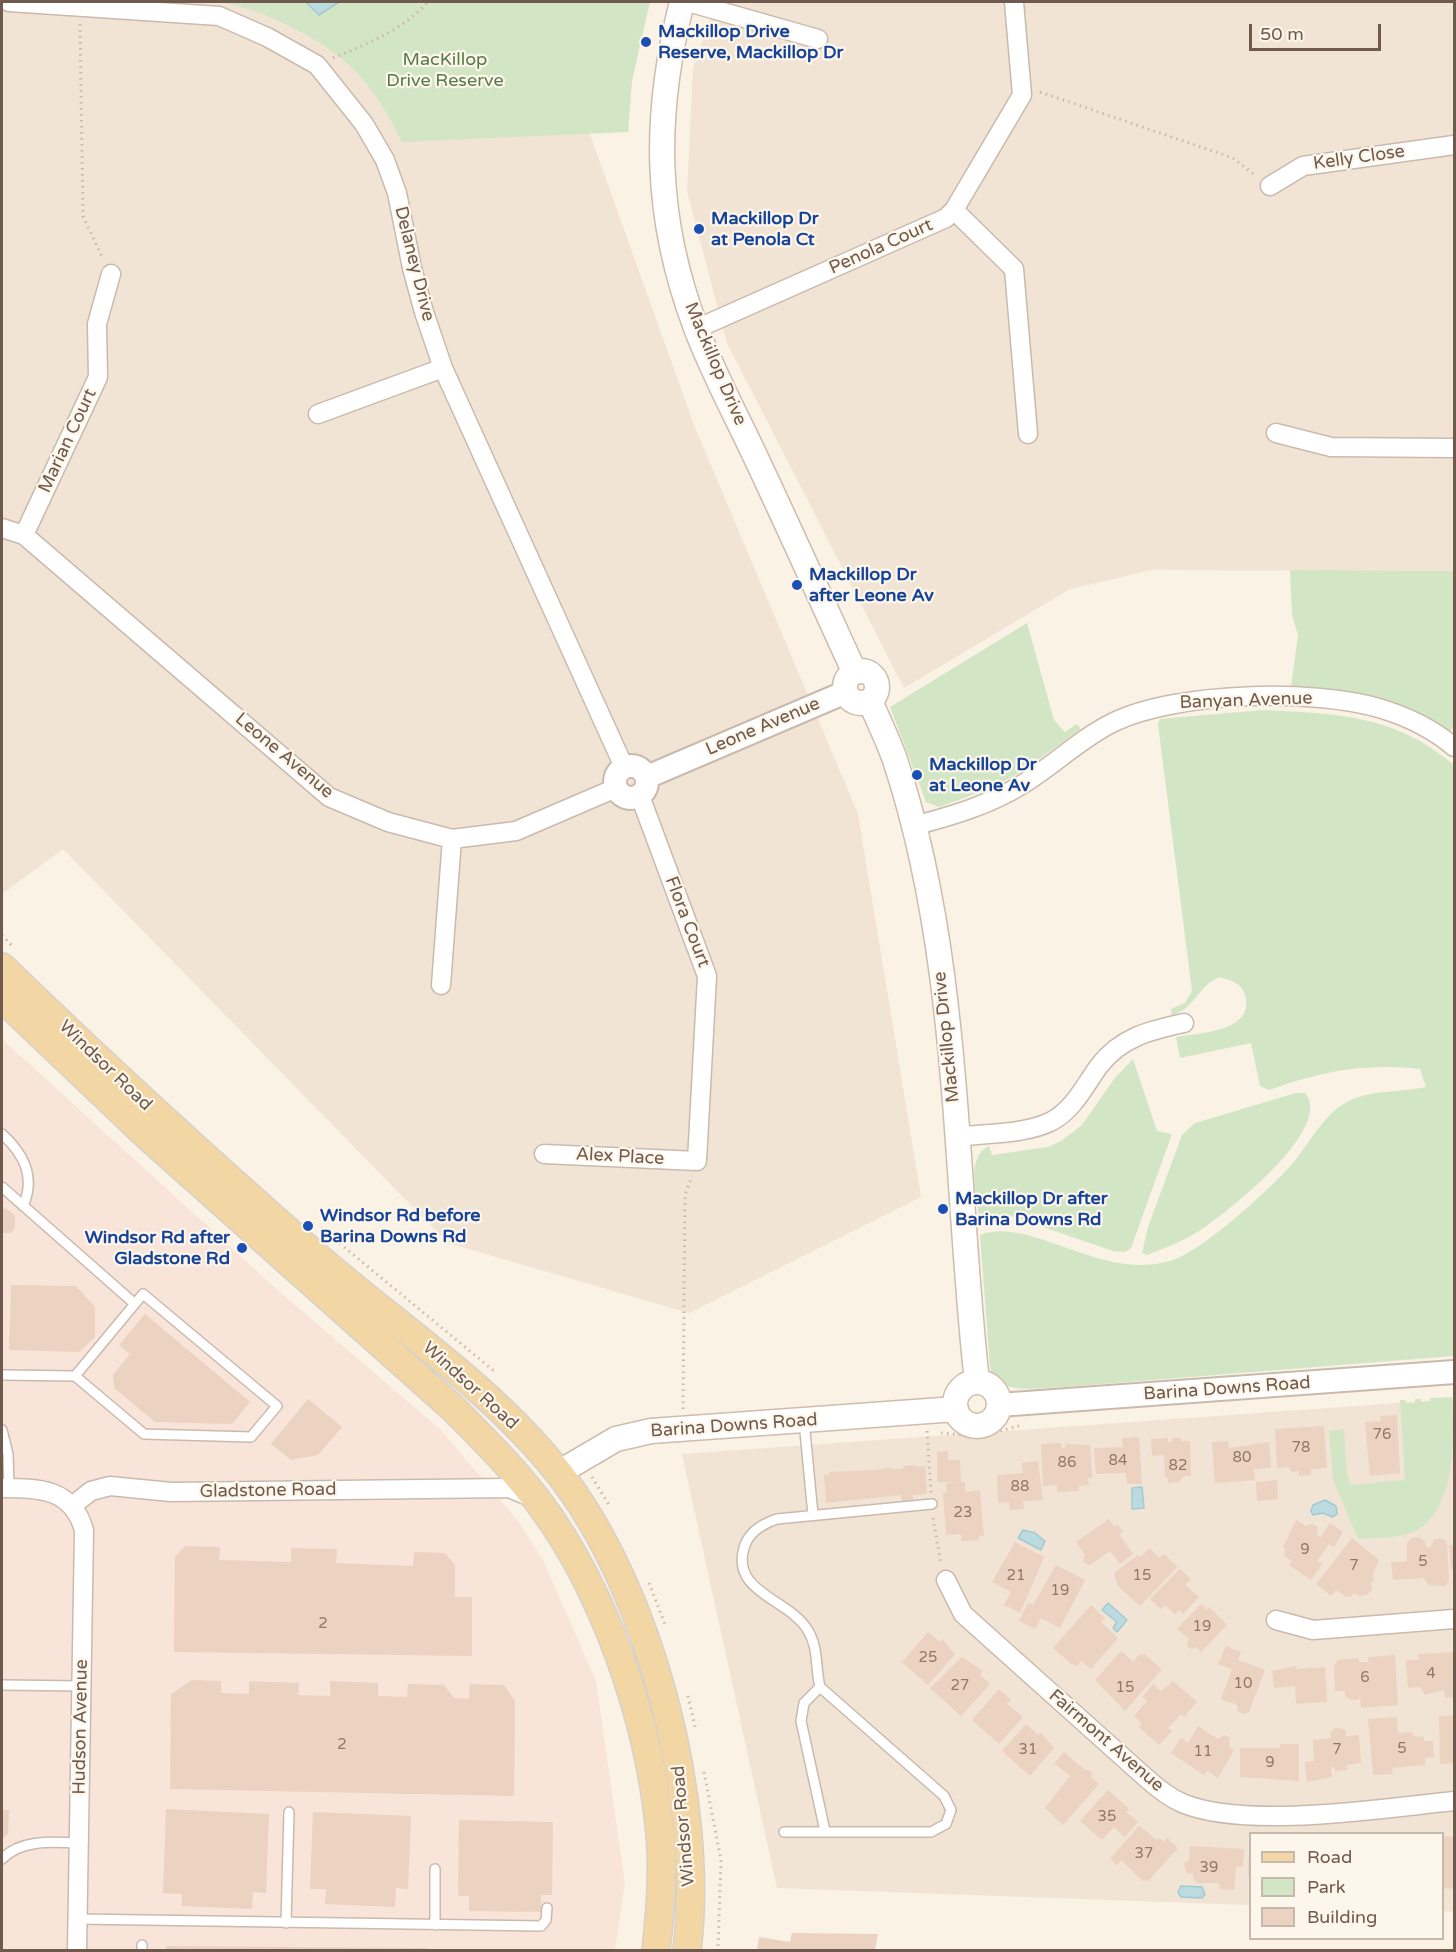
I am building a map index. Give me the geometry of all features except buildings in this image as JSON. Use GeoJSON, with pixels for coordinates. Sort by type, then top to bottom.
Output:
{"type":"FeatureCollection","features":[{"type":"Feature","properties":{"kind":"main road","name":"Mackillop Drive"},"geometry":{"type":"LineString","coordinates":[[681,2],[668,54],[662,101],[662,179],[674,256],[696,329],[850,682],[855,702],[870,701],[894,758],[913,826],[938,951],[952,1067],[976,1382]]}},
{"type":"Feature","properties":{"kind":"main road","name":"Windsor Road"},"geometry":{"type":"LineString","coordinates":[[10,959],[160,1119],[340,1277],[462,1376],[513,1423],[558,1473],[584,1511],[611,1560],[645,1643],[665,1707],[678,1760],[691,1864],[687,1950]]}},
{"type":"Feature","properties":{"kind":"main road","name":"Windsor Road"},"geometry":{"type":"LineString","coordinates":[[2,998],[145,1134],[455,1410],[499,1455],[541,1504],[584,1575],[617,1652],[647,1757],[659,1823],[662,1869],[656,1950]]}},
{"type":"Feature","properties":{"kind":"main road"},"geometry":{"type":"LineString","coordinates":[[976,1382],[992,1388],[996,1392],[999,1405],[996,1416],[979,1425],[967,1422],[956,1409],[960,1389],[976,1382]]}},
{"type":"Feature","properties":{"kind":"main road","name":"Barina Downs Road"},"geometry":{"type":"LineString","coordinates":[[558,1473],[616,1439],[651,1431],[956,1409]]}},
{"type":"Feature","properties":{"kind":"main road"},"geometry":{"type":"LineString","coordinates":[[558,1473],[554,1490],[584,1575]]}},
{"type":"Feature","properties":{"kind":"street","name":"Delaney Drive"},"geometry":{"type":"LineString","coordinates":[[9,2],[80,9],[219,16],[267,37],[317,65],[364,124],[385,160],[397,193],[418,290],[444,368],[624,767]]}},
{"type":"Feature","properties":{"kind":"street"},"geometry":{"type":"LineString","coordinates":[[688,2],[818,39]]}},
{"type":"Feature","properties":{"kind":"street","name":"Penola Court"},"geometry":{"type":"LineString","coordinates":[[696,329],[946,218],[954,210],[1022,95],[1014,2]]}},
{"type":"Feature","properties":{"kind":"street","name":"Kelly Close"},"geometry":{"type":"LineString","coordinates":[[1270,186],[1303,166],[1455,145]]}},
{"type":"Feature","properties":{"kind":"street"},"geometry":{"type":"LineString","coordinates":[[954,210],[1014,269],[1028,434]]}},
{"type":"Feature","properties":{"kind":"street","name":"Marian Court"},"geometry":{"type":"LineString","coordinates":[[24,535],[98,377],[97,324],[111,274]]}},
{"type":"Feature","properties":{"kind":"street"},"geometry":{"type":"LineString","coordinates":[[318,414],[444,368]]}},
{"type":"Feature","properties":{"kind":"street"},"geometry":{"type":"LineString","coordinates":[[1276,434],[1331,447],[1455,448]]}},
{"type":"Feature","properties":{"kind":"street","name":"Leone Avenue"},"geometry":{"type":"LineString","coordinates":[[2,528],[24,535],[329,797],[388,822],[452,839],[516,831],[616,788]]}},
{"type":"Feature","properties":{"kind":"street","name":"Leone Avenue"},"geometry":{"type":"LineString","coordinates":[[643,786],[850,682]]}},
{"type":"Feature","properties":{"kind":"street","name":"Banyan Avenue"},"geometry":{"type":"LineString","coordinates":[[913,826],[993,801],[1023,784],[1112,723],[1145,709],[1178,702],[1274,697],[1345,701],[1382,709],[1416,722],[1455,747]]}},
{"type":"Feature","properties":{"kind":"street"},"geometry":{"type":"LineString","coordinates":[[632,765],[641,769],[643,786],[631,799],[622,797],[614,781],[618,771],[624,767],[632,765]]}},
{"type":"Feature","properties":{"kind":"street","name":"Flora Court"},"geometry":{"type":"LineString","coordinates":[[643,786],[707,976],[697,1161]]}},
{"type":"Feature","properties":{"kind":"street"},"geometry":{"type":"LineString","coordinates":[[441,985],[452,839]]}},
{"type":"Feature","properties":{"kind":"street"},"geometry":{"type":"LineString","coordinates":[[956,1137],[1033,1128],[1050,1122],[1062,1115],[1076,1100],[1113,1050],[1145,1032],[1184,1023]]}},
{"type":"Feature","properties":{"kind":"street","name":"Alex Place"},"geometry":{"type":"LineString","coordinates":[[544,1154],[697,1161]]}},
{"type":"Feature","properties":{"kind":"street","name":"Barina Downs Road"},"geometry":{"type":"LineString","coordinates":[[999,1405],[1455,1372]]}},
{"type":"Feature","properties":{"kind":"street","name":"Gladstone Road"},"geometry":{"type":"LineString","coordinates":[[72,1506],[92,1491],[110,1486],[171,1492],[509,1488],[522,1492],[541,1504]]}},
{"type":"Feature","properties":{"kind":"street"},"geometry":{"type":"LineString","coordinates":[[5,1488],[47,1490],[72,1506]]}},
{"type":"Feature","properties":{"kind":"street","name":"Hudson Avenue"},"geometry":{"type":"LineString","coordinates":[[72,1506],[80,1517],[84,1530],[77,1950]]}},
{"type":"Feature","properties":{"kind":"street","name":"Fairmont Avenue"},"geometry":{"type":"LineString","coordinates":[[946,1580],[963,1614],[1144,1778],[1183,1803],[1223,1812],[1274,1815],[1320,1814],[1455,1801]]}},
{"type":"Feature","properties":{"kind":"street"},"geometry":{"type":"LineString","coordinates":[[1276,1620],[1313,1630],[1455,1619]]}},
{"type":"Feature","properties":{"kind":"lane"},"geometry":{"type":"LineString","coordinates":[[2,1134],[15,1146],[29,1173],[29,1187],[23,1206]]}},
{"type":"Feature","properties":{"kind":"lane"},"geometry":{"type":"LineString","coordinates":[[2,1187],[135,1304]]}},
{"type":"Feature","properties":{"kind":"lane"},"geometry":{"type":"LineString","coordinates":[[2,1375],[75,1376],[144,1434],[251,1437],[277,1406],[143,1294],[75,1376]]}},
{"type":"Feature","properties":{"kind":"lane"},"geometry":{"type":"LineString","coordinates":[[804,1421],[813,1515]]}},
{"type":"Feature","properties":{"kind":"lane"},"geometry":{"type":"LineString","coordinates":[[2,1430],[8,1454],[5,1488]]}},
{"type":"Feature","properties":{"kind":"lane"},"geometry":{"type":"LineString","coordinates":[[784,1832],[931,1832],[946,1824],[951,1810],[944,1796],[820,1687],[816,1651],[808,1630],[791,1610],[748,1582],[742,1570],[741,1557],[749,1538],[765,1523],[813,1515],[932,1504]]}},
{"type":"Feature","properties":{"kind":"lane"},"geometry":{"type":"LineString","coordinates":[[2,1684],[81,1686]]}},
{"type":"Feature","properties":{"kind":"lane"},"geometry":{"type":"LineString","coordinates":[[820,1687],[804,1703],[801,1721],[825,1831]]}},
{"type":"Feature","properties":{"kind":"lane"},"geometry":{"type":"LineString","coordinates":[[285,1923],[289,1812]]}},
{"type":"Feature","properties":{"kind":"lane"},"geometry":{"type":"LineString","coordinates":[[2,1859],[9,1851],[42,1841],[79,1843]]}},
{"type":"Feature","properties":{"kind":"lane"},"geometry":{"type":"LineString","coordinates":[[435,1869],[435,1925]]}},
{"type":"Feature","properties":{"kind":"lane"},"geometry":{"type":"LineString","coordinates":[[78,1919],[541,1926],[546,1920],[548,1908]]}},
{"type":"Feature","properties":{"kind":"path"},"geometry":{"type":"LineString","coordinates":[[317,65],[382,38],[411,20],[428,2]]}},
{"type":"Feature","properties":{"kind":"path"},"geometry":{"type":"LineString","coordinates":[[80,9],[83,216],[111,274]]}},
{"type":"Feature","properties":{"kind":"path"},"geometry":{"type":"LineString","coordinates":[[1022,86],[1233,158],[1270,186]]}},
{"type":"Feature","properties":{"kind":"path"},"geometry":{"type":"LineString","coordinates":[[2,935],[10,959]]}},
{"type":"Feature","properties":{"kind":"path"},"geometry":{"type":"LineString","coordinates":[[683,1429],[685,1195],[697,1161]]}},
{"type":"Feature","properties":{"kind":"path"},"geometry":{"type":"LineString","coordinates":[[321,1228],[484,1361],[500,1378]]}},
{"type":"Feature","properties":{"kind":"path"},"geometry":{"type":"LineString","coordinates":[[927,1433],[981,1436],[1030,1424]]}},
{"type":"Feature","properties":{"kind":"shaded area"},"geometry":{"type":"Polygon","coordinates":[[[2,2],[632,2],[588,129],[694,425],[858,814],[921,1197],[689,1313],[448,1243],[63,849],[2,894],[2,2]]]}},
{"type":"Feature","properties":{"kind":"shaded area"},"geometry":{"type":"Polygon","coordinates":[[[716,2],[1454,2],[1454,571],[1152,570],[1070,589],[904,688],[727,343],[687,191],[693,68],[716,2]]]}},
{"type":"Feature","properties":{"kind":"shaded area"},"geometry":{"type":"Polygon","coordinates":[[[2,1039],[281,1293],[440,1429],[519,1522],[543,1560],[596,1681],[625,1883],[615,1950],[2,1950],[2,1039]]]}},
{"type":"Feature","properties":{"kind":"shaded area"},"geometry":{"type":"Polygon","coordinates":[[[1454,1399],[1454,1912],[1444,1911],[1444,1832],[1249,1832],[1249,1905],[777,1888],[682,1454],[1454,1399]]]}},
{"type":"Feature","properties":{"kind":"green space","name":"MacKillop Drive Reserve"},"geometry":{"type":"Polygon","coordinates":[[[217,2],[650,2],[632,81],[628,132],[402,142],[374,94],[361,77],[341,58],[308,36],[271,17],[217,2]]]}},
{"type":"Feature","properties":{"kind":"green space"},"geometry":{"type":"Polygon","coordinates":[[[1290,570],[1454,571],[1454,728],[1450,731],[1410,711],[1374,698],[1336,691],[1291,687],[1298,635],[1292,615],[1290,570]]]}},
{"type":"Feature","properties":{"kind":"green space"},"geometry":{"type":"Polygon","coordinates":[[[1027,623],[1054,720],[1065,732],[1077,724],[1081,729],[1021,772],[989,789],[939,807],[926,802],[890,707],[1027,623]]]}},
{"type":"Feature","properties":{"kind":"green space"},"geometry":{"type":"Polygon","coordinates":[[[1263,710],[1341,716],[1387,726],[1409,735],[1454,765],[1454,1356],[1065,1387],[1022,1389],[1011,1387],[994,1377],[990,1367],[980,1235],[1000,1231],[1022,1234],[1125,1264],[1151,1264],[1178,1258],[1206,1241],[1258,1199],[1296,1159],[1327,1118],[1342,1105],[1369,1094],[1426,1087],[1420,1069],[1380,1067],[1325,1073],[1269,1090],[1260,1086],[1251,1043],[1180,1058],[1176,1037],[1223,1028],[1242,1017],[1246,1007],[1245,995],[1241,988],[1220,977],[1206,986],[1186,1008],[1172,1015],[1171,1009],[1185,1003],[1192,991],[1158,724],[1160,719],[1263,710]]]}},
{"type":"Feature","properties":{"kind":"green space"},"geometry":{"type":"Polygon","coordinates":[[[1133,1059],[1157,1131],[1172,1134],[1131,1248],[1125,1252],[1113,1251],[1008,1215],[979,1217],[974,1177],[977,1159],[982,1151],[989,1146],[992,1155],[1048,1147],[1061,1141],[1082,1125],[1114,1079],[1133,1059]]]}},
{"type":"Feature","properties":{"kind":"green space"},"geometry":{"type":"Polygon","coordinates":[[[1296,1093],[1305,1093],[1310,1108],[1305,1126],[1293,1146],[1276,1166],[1236,1203],[1199,1231],[1155,1252],[1147,1255],[1142,1253],[1148,1227],[1182,1135],[1195,1123],[1296,1093]]]}},
{"type":"Feature","properties":{"kind":"green space"},"geometry":{"type":"Polygon","coordinates":[[[1452,1397],[1453,1436],[1449,1478],[1443,1498],[1434,1515],[1421,1527],[1404,1535],[1358,1539],[1333,1480],[1329,1431],[1344,1429],[1347,1474],[1351,1485],[1405,1480],[1400,1400],[1415,1403],[1415,1399],[1421,1399],[1421,1402],[1430,1401],[1430,1398],[1452,1397]]]}},
{"type":"Feature","properties":{"kind":"water"},"geometry":{"type":"Polygon","coordinates":[[[306,2],[339,2],[319,15],[306,2]]]}},
{"type":"Feature","properties":{"kind":"water"},"geometry":{"type":"Polygon","coordinates":[[[1142,1487],[1144,1508],[1132,1509],[1132,1488],[1142,1487]]]}},
{"type":"Feature","properties":{"kind":"water"},"geometry":{"type":"Polygon","coordinates":[[[1325,1500],[1336,1506],[1337,1514],[1332,1517],[1323,1513],[1313,1515],[1311,1511],[1313,1505],[1325,1500]]]}},
{"type":"Feature","properties":{"kind":"water"},"geometry":{"type":"Polygon","coordinates":[[[1023,1530],[1035,1533],[1045,1541],[1041,1550],[1018,1538],[1023,1530]]]}},
{"type":"Feature","properties":{"kind":"water"},"geometry":{"type":"Polygon","coordinates":[[[1108,1603],[1127,1620],[1117,1632],[1113,1628],[1117,1622],[1102,1610],[1108,1603]]]}},
{"type":"Feature","properties":{"kind":"water"},"geometry":{"type":"Polygon","coordinates":[[[1181,1886],[1202,1887],[1205,1894],[1202,1898],[1181,1897],[1178,1892],[1181,1886]]]}},
{"type":"Feature","properties":{"kind":"place","name":"Mackillop Drive Reserve, Mackillop Dr"},"geometry":{"type":"Point","coordinates":[646,42]}},
{"type":"Feature","properties":{"kind":"place","name":"Mackillop Dr at Penola Ct"},"geometry":{"type":"Point","coordinates":[699,229]}},
{"type":"Feature","properties":{"kind":"place","name":"Mackillop Dr after Leone Av"},"geometry":{"type":"Point","coordinates":[797,585]}},
{"type":"Feature","properties":{"kind":"place","name":"Mackillop Dr at Leone Av"},"geometry":{"type":"Point","coordinates":[917,775]}},
{"type":"Feature","properties":{"kind":"place","name":"Mackillop Dr after Barina Downs Rd"},"geometry":{"type":"Point","coordinates":[943,1209]}},
{"type":"Feature","properties":{"kind":"place","name":"Windsor Rd before Barina Downs Rd"},"geometry":{"type":"Point","coordinates":[308,1226]}},
{"type":"Feature","properties":{"kind":"place","name":"Windsor Rd after Gladstone Rd"},"geometry":{"type":"Point","coordinates":[242,1248]}}]}
